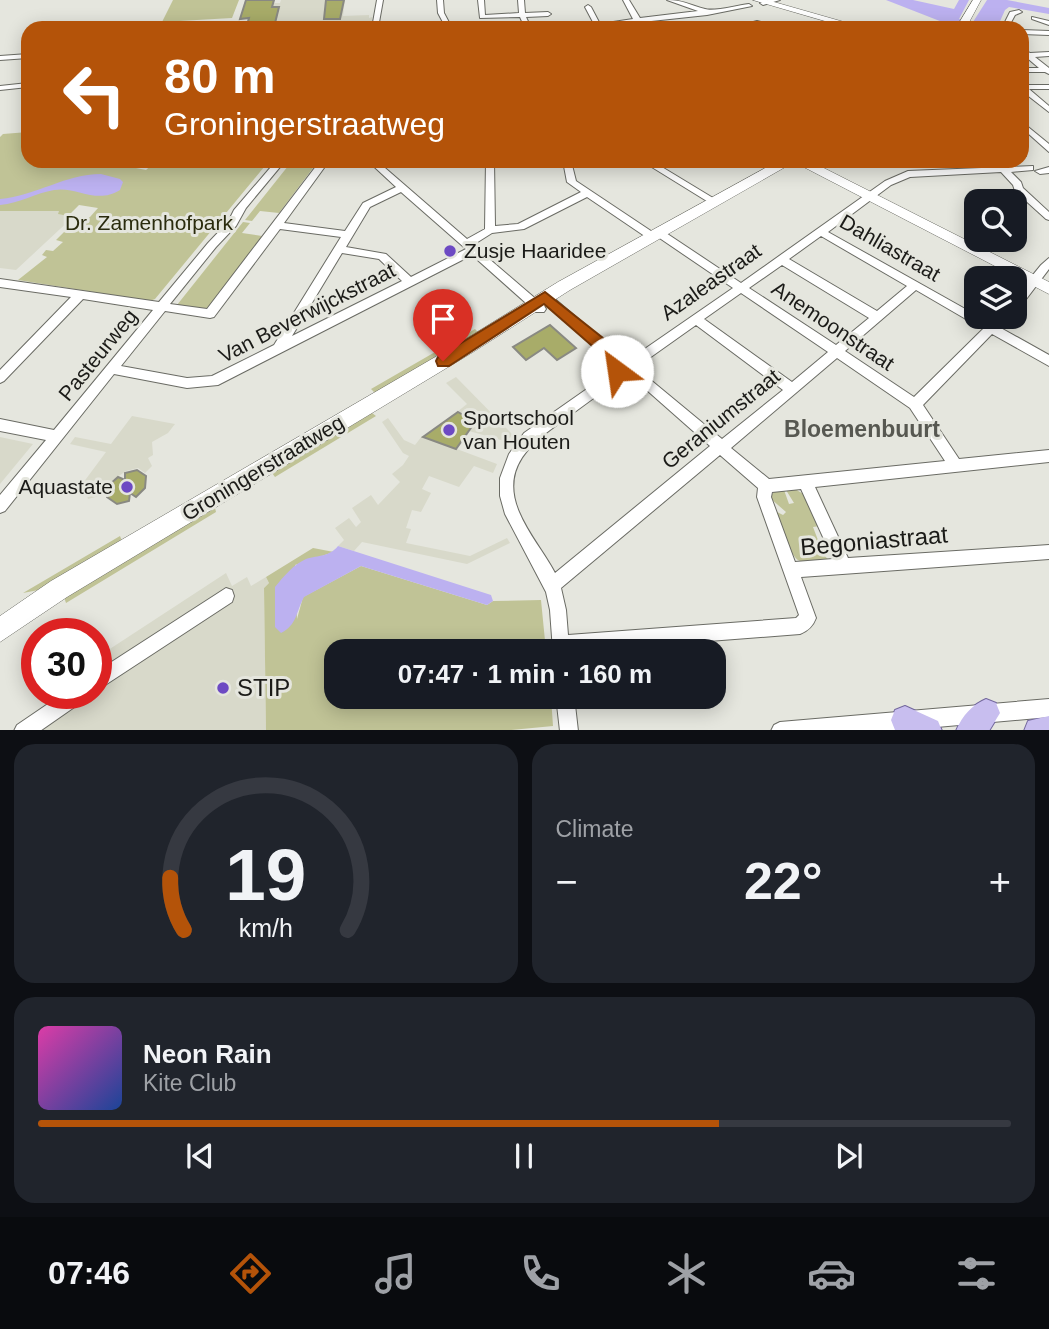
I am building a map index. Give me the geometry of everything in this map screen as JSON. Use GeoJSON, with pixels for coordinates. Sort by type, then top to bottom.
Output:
{"type":"FeatureCollection","features":[{"type":"Feature","properties":{"kind":"main road"},"geometry":{"type":"LineString","coordinates":[[966,21],[977,0]]}},
{"type":"Feature","properties":{"kind":"main road"},"geometry":{"type":"LineString","coordinates":[[761,2],[831,21]]}},
{"type":"Feature","properties":{"kind":"main road","name":"Groningerstraatweg"},"geometry":{"type":"LineString","coordinates":[[747,182],[766,168]]}},
{"type":"Feature","properties":{"kind":"main road","name":"Groningerstraatweg"},"geometry":{"type":"LineString","coordinates":[[0,630],[59,589],[713,201],[774,168]]}},
{"type":"Feature","properties":{"kind":"main road"},"geometry":{"type":"LineString","coordinates":[[814,168],[1042,285]]}},
{"type":"Feature","properties":{"kind":"main road","name":"Groningerstraatweg"},"geometry":{"type":"LineString","coordinates":[[0,617],[59,589]]}},
{"type":"Feature","properties":{"kind":"main road"},"geometry":{"type":"LineString","coordinates":[[1038,730],[1049,730]]}},
{"type":"Feature","properties":{"kind":"street"},"geometry":{"type":"LineString","coordinates":[[376,21],[380,0]]}},
{"type":"Feature","properties":{"kind":"street"},"geometry":{"type":"LineString","coordinates":[[440,0],[441,13],[445,21]]}},
{"type":"Feature","properties":{"kind":"street"},"geometry":{"type":"LineString","coordinates":[[481,0],[482,17],[548,14]]}},
{"type":"Feature","properties":{"kind":"street"},"geometry":{"type":"LineString","coordinates":[[521,0],[525,21]]}},
{"type":"Feature","properties":{"kind":"street"},"geometry":{"type":"LineString","coordinates":[[626,0],[638,21]]}},
{"type":"Feature","properties":{"kind":"street"},"geometry":{"type":"LineString","coordinates":[[670,0],[695,6],[707,13]]}},
{"type":"Feature","properties":{"kind":"street"},"geometry":{"type":"LineString","coordinates":[[662,21],[761,2]]}},
{"type":"Feature","properties":{"kind":"street"},"geometry":{"type":"LineString","coordinates":[[588,7],[596,21]]}},
{"type":"Feature","properties":{"kind":"street"},"geometry":{"type":"LineString","coordinates":[[723,10],[737,21]]}},
{"type":"Feature","properties":{"kind":"street"},"geometry":{"type":"LineString","coordinates":[[1008,21],[1012,13],[1020,12]]}},
{"type":"Feature","properties":{"kind":"street"},"geometry":{"type":"LineString","coordinates":[[1034,18],[1049,23]]}},
{"type":"Feature","properties":{"kind":"street"},"geometry":{"type":"LineString","coordinates":[[1029,32],[1049,33]]}},
{"type":"Feature","properties":{"kind":"street"},"geometry":{"type":"LineString","coordinates":[[1029,53],[1049,54]]}},
{"type":"Feature","properties":{"kind":"street"},"geometry":{"type":"LineString","coordinates":[[1029,57],[1048,71]]}},
{"type":"Feature","properties":{"kind":"street"},"geometry":{"type":"LineString","coordinates":[[0,69],[4,58]]}},
{"type":"Feature","properties":{"kind":"street"},"geometry":{"type":"LineString","coordinates":[[1029,70],[1048,71]]}},
{"type":"Feature","properties":{"kind":"street"},"geometry":{"type":"LineString","coordinates":[[0,88],[21,86]]}},
{"type":"Feature","properties":{"kind":"street"},"geometry":{"type":"LineString","coordinates":[[1029,88],[1049,87]]}},
{"type":"Feature","properties":{"kind":"street"},"geometry":{"type":"LineString","coordinates":[[1029,94],[1049,110]]}},
{"type":"Feature","properties":{"kind":"street"},"geometry":{"type":"LineString","coordinates":[[1042,139],[1049,149]]}},
{"type":"Feature","properties":{"kind":"street","name":"Pasteurweg"},"geometry":{"type":"LineString","coordinates":[[0,506],[238,217],[241,208],[275,168]]}},
{"type":"Feature","properties":{"kind":"street"},"geometry":{"type":"LineString","coordinates":[[2,285],[210,314],[320,168]]}},
{"type":"Feature","properties":{"kind":"street"},"geometry":{"type":"LineString","coordinates":[[380,168],[470,247],[612,354],[617,367],[638,375],[766,486],[1049,456]]}},
{"type":"Feature","properties":{"kind":"street"},"geometry":{"type":"LineString","coordinates":[[490,168],[490,230],[520,227],[587,193],[570,179],[568,168]]}},
{"type":"Feature","properties":{"kind":"street"},"geometry":{"type":"LineString","coordinates":[[658,168],[713,201]]}},
{"type":"Feature","properties":{"kind":"street","name":"Azaleastraat"},"geometry":{"type":"LineString","coordinates":[[560,639],[552,586],[508,506],[506,488],[509,473],[519,450],[528,438],[608,381],[617,367],[637,361],[888,183],[908,174],[1040,170]]}},
{"type":"Feature","properties":{"kind":"street"},"geometry":{"type":"LineString","coordinates":[[1005,171],[1018,184],[1018,189],[1049,217]]}},
{"type":"Feature","properties":{"kind":"street"},"geometry":{"type":"LineString","coordinates":[[278,349],[366,205],[402,188]]}},
{"type":"Feature","properties":{"kind":"street","name":"Anemoonstraat"},"geometry":{"type":"LineString","coordinates":[[587,193],[741,288],[915,404]]}},
{"type":"Feature","properties":{"kind":"street"},"geometry":{"type":"LineString","coordinates":[[277,225],[348,235]]}},
{"type":"Feature","properties":{"kind":"street","name":"Van Beverwijckstraat"},"geometry":{"type":"LineString","coordinates":[[111,369],[187,383],[205,383],[223,377],[410,282],[470,247],[490,230]]}},
{"type":"Feature","properties":{"kind":"street","name":"Dahliastraat"},"geometry":{"type":"LineString","coordinates":[[821,232],[964,313]]}},
{"type":"Feature","properties":{"kind":"street"},"geometry":{"type":"LineString","coordinates":[[339,249],[382,256],[410,282]]}},
{"type":"Feature","properties":{"kind":"street"},"geometry":{"type":"LineString","coordinates":[[782,260],[877,317]]}},
{"type":"Feature","properties":{"kind":"street"},"geometry":{"type":"LineString","coordinates":[[1027,296],[1042,285],[1049,262]]}},
{"type":"Feature","properties":{"kind":"street","name":"Geraniumstraat"},"geometry":{"type":"LineString","coordinates":[[552,586],[709,454],[734,439],[915,285]]}},
{"type":"Feature","properties":{"kind":"street"},"geometry":{"type":"LineString","coordinates":[[0,378],[79,296]]}},
{"type":"Feature","properties":{"kind":"street"},"geometry":{"type":"LineString","coordinates":[[697,320],[792,389]]}},
{"type":"Feature","properties":{"kind":"street"},"geometry":{"type":"LineString","coordinates":[[956,465],[915,404],[990,329]]}},
{"type":"Feature","properties":{"kind":"street","name":"Dahliastraat"},"geometry":{"type":"LineString","coordinates":[[993,329],[1049,360]]}},
{"type":"Feature","properties":{"kind":"street"},"geometry":{"type":"LineString","coordinates":[[0,425],[56,436]]}},
{"type":"Feature","properties":{"kind":"street"},"geometry":{"type":"LineString","coordinates":[[806,481],[844,566]]}},
{"type":"Feature","properties":{"kind":"street"},"geometry":{"type":"LineString","coordinates":[[766,486],[764,497],[792,570]]}},
{"type":"Feature","properties":{"kind":"street","name":"Begoniastraat"},"geometry":{"type":"LineString","coordinates":[[659,639],[800,626],[808,618],[792,570],[1049,552]]}},
{"type":"Feature","properties":{"kind":"street"},"geometry":{"type":"LineString","coordinates":[[112,671],[226,596]]}},
{"type":"Feature","properties":{"kind":"street"},"geometry":{"type":"LineString","coordinates":[[780,730],[978,722],[1049,708]]}},
{"type":"Feature","properties":{"kind":"street"},"geometry":{"type":"LineString","coordinates":[[23,730],[55,709]]}},
{"type":"Feature","properties":{"kind":"street"},"geometry":{"type":"LineString","coordinates":[[567,709],[569,730]]}},
{"type":"Feature","properties":{"kind":"shaded area"},"geometry":{"type":"Polygon","coordinates":[[[281,0],[345,0],[343,16],[369,15],[372,21],[272,21],[268,3],[280,3],[281,0]]]}},
{"type":"Feature","properties":{"kind":"shaded area"},"geometry":{"type":"Polygon","coordinates":[[[886,0],[913,0],[954,9],[959,0],[969,0],[959,19],[968,21],[940,21],[886,0]]]}},
{"type":"Feature","properties":{"kind":"shaded area"},"geometry":{"type":"Polygon","coordinates":[[[987,0],[1007,0],[1049,8],[1049,14],[1009,7],[1000,21],[974,21],[987,0]]]}},
{"type":"Feature","properties":{"kind":"shaded area"},"geometry":{"type":"Polygon","coordinates":[[[101,174],[120,179],[123,182],[120,190],[95,196],[71,190],[54,190],[0,205],[0,199],[26,194],[75,177],[101,174]]]}},
{"type":"Feature","properties":{"kind":"shaded area"},"geometry":{"type":"Polygon","coordinates":[[[0,211],[60,211],[58,214],[74,216],[16,270],[0,268],[0,211]]]}},
{"type":"Feature","properties":{"kind":"shaded area"},"geometry":{"type":"Polygon","coordinates":[[[456,377],[512,434],[508,442],[469,431],[475,422],[457,412],[467,404],[446,383],[456,377]]]}},
{"type":"Feature","properties":{"kind":"shaded area"},"geometry":{"type":"Polygon","coordinates":[[[132,416],[175,424],[168,433],[152,442],[153,455],[148,458],[152,466],[145,473],[138,468],[126,471],[107,484],[106,494],[88,499],[83,483],[106,452],[70,444],[75,437],[111,444],[132,416]]]}},
{"type":"Feature","properties":{"kind":"shaded area"},"geometry":{"type":"Polygon","coordinates":[[[388,418],[404,440],[415,445],[422,436],[497,464],[493,473],[474,466],[459,487],[429,476],[422,489],[431,493],[421,512],[412,510],[406,528],[411,529],[406,543],[470,556],[507,538],[510,543],[467,564],[362,542],[354,551],[338,546],[344,540],[335,528],[349,518],[356,527],[361,522],[352,508],[371,495],[378,505],[400,482],[392,474],[409,456],[403,453],[382,422],[388,418]]]}},
{"type":"Feature","properties":{"kind":"shaded area"},"geometry":{"type":"Polygon","coordinates":[[[0,437],[33,444],[0,484],[0,437]]]}},
{"type":"Feature","properties":{"kind":"shaded area"},"geometry":{"type":"Polygon","coordinates":[[[338,546],[491,595],[493,601],[487,605],[361,566],[304,597],[293,622],[281,633],[275,627],[275,587],[301,561],[327,554],[338,546]]]}},
{"type":"Feature","properties":{"kind":"shaded area"},"geometry":{"type":"Polygon","coordinates":[[[226,573],[232,586],[247,577],[251,586],[266,577],[269,583],[264,588],[266,730],[36,730],[52,709],[112,709],[112,648],[226,573]]]}},
{"type":"Feature","properties":{"kind":"green space"},"geometry":{"type":"Polygon","coordinates":[[[173,0],[239,0],[232,18],[162,21],[173,0]]]}},
{"type":"Feature","properties":{"kind":"green space","name":"Dr. Zamenhofpark"},"geometry":{"type":"Polygon","coordinates":[[[21,133],[21,168],[263,168],[155,299],[150,301],[18,280],[47,257],[42,255],[46,250],[53,251],[63,242],[56,240],[66,230],[75,230],[85,221],[81,218],[90,217],[98,208],[79,205],[68,216],[58,214],[59,211],[0,211],[0,137],[3,134],[21,133]]]}},
{"type":"Feature","properties":{"kind":"green space"},"geometry":{"type":"Polygon","coordinates":[[[286,168],[313,168],[279,213],[260,211],[252,221],[245,220],[286,168]]]}},
{"type":"Feature","properties":{"kind":"green space"},"geometry":{"type":"Polygon","coordinates":[[[243,222],[250,223],[242,233],[262,236],[210,306],[205,309],[177,305],[243,222]]]}},
{"type":"Feature","properties":{"kind":"green space"},"geometry":{"type":"Polygon","coordinates":[[[475,329],[478,332],[375,393],[371,389],[475,329]]]}},
{"type":"Feature","properties":{"kind":"green space"},"geometry":{"type":"Polygon","coordinates":[[[372,413],[376,416],[275,477],[272,473],[372,413]]]}},
{"type":"Feature","properties":{"kind":"green space"},"geometry":{"type":"Polygon","coordinates":[[[795,489],[805,495],[820,526],[813,527],[821,548],[818,550],[829,560],[803,562],[792,553],[775,511],[783,515],[786,512],[770,498],[774,491],[784,490],[789,504],[794,503],[786,490],[795,489]]]}},
{"type":"Feature","properties":{"kind":"green space"},"geometry":{"type":"Polygon","coordinates":[[[215,508],[216,512],[66,603],[64,597],[215,508]]]}},
{"type":"Feature","properties":{"kind":"green space"},"geometry":{"type":"Polygon","coordinates":[[[120,536],[122,541],[49,588],[23,593],[120,536]]]}},
{"type":"Feature","properties":{"kind":"green space"},"geometry":{"type":"Polygon","coordinates":[[[313,548],[334,552],[295,565],[297,619],[303,597],[361,566],[487,605],[493,601],[541,600],[545,639],[324,639],[324,709],[552,709],[553,726],[511,730],[266,730],[264,588],[269,583],[266,577],[313,548]]]}},
{"type":"Feature","properties":{"kind":"building"},"geometry":{"type":"Polygon","coordinates":[[[246,0],[274,0],[272,7],[279,7],[276,21],[240,19],[246,0]]]}},
{"type":"Feature","properties":{"kind":"building"},"geometry":{"type":"Polygon","coordinates":[[[326,0],[344,0],[340,19],[324,19],[326,0]]]}},
{"type":"Feature","properties":{"kind":"building"},"geometry":{"type":"Polygon","coordinates":[[[550,325],[576,348],[557,360],[544,348],[526,360],[513,347],[550,325]]]}},
{"type":"Feature","properties":{"kind":"building","name":"Sportschool van Houten"},"geometry":{"type":"Polygon","coordinates":[[[458,412],[475,422],[456,449],[423,437],[458,412]]]}},
{"type":"Feature","properties":{"kind":"building","name":"Aquastate"},"geometry":{"type":"Polygon","coordinates":[[[137,470],[146,476],[145,488],[136,497],[130,493],[129,501],[117,504],[107,497],[109,485],[118,477],[125,480],[125,473],[137,470]]]}},
{"type":"Feature","properties":{"kind":"place","name":"Zusje Haaridee"},"geometry":{"type":"Point","coordinates":[450,251]}},
{"type":"Feature","properties":{"kind":"place","name":"Sportschool van Houten"},"geometry":{"type":"Point","coordinates":[449,430]}},
{"type":"Feature","properties":{"kind":"place","name":"Aquastate"},"geometry":{"type":"Point","coordinates":[127,487]}},
{"type":"Feature","properties":{"kind":"place","name":"STIP"},"geometry":{"type":"Point","coordinates":[223,688]}},
{"type":"Feature","properties":{"kind":"district","name":"Bloemenbuurt"},"geometry":{"type":"Point","coordinates":[862,429]}},
{"type":"Feature","properties":{"kind":"route"},"geometry":{"type":"LineString","coordinates":[[443,361],[545,297],[612,354],[616,359],[617,371]]}}]}
